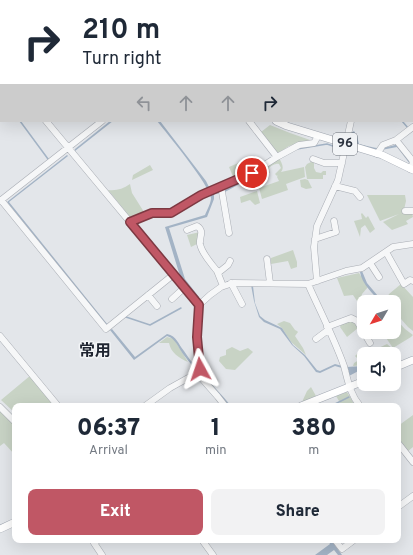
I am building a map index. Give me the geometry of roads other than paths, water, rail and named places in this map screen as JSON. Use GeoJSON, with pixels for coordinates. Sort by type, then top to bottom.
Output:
{"type":"FeatureCollection","features":[{"type":"Feature","properties":{"kind":"main road","name":"96"},"geometry":{"type":"LineString","coordinates":[[278,122],[377,154],[412,170]]}},
{"type":"Feature","properties":{"kind":"main road"},"geometry":{"type":"LineString","coordinates":[[401,365],[413,360]]}},
{"type":"Feature","properties":{"kind":"main road"},"geometry":{"type":"LineString","coordinates":[[309,403],[357,384]]}},
{"type":"Feature","properties":{"kind":"main road"},"geometry":{"type":"LineString","coordinates":[[0,529],[12,523]]}},
{"type":"Feature","properties":{"kind":"street"},"geometry":{"type":"LineString","coordinates":[[47,122],[173,276],[199,305]]}},
{"type":"Feature","properties":{"kind":"street"},"geometry":{"type":"LineString","coordinates":[[101,122],[1,198],[106,329],[173,276]]}},
{"type":"Feature","properties":{"kind":"street"},"geometry":{"type":"LineString","coordinates":[[250,122],[277,157]]}},
{"type":"Feature","properties":{"kind":"street"},"geometry":{"type":"LineString","coordinates":[[317,281],[314,247],[317,226],[335,186],[347,145],[351,122]]}},
{"type":"Feature","properties":{"kind":"street"},"geometry":{"type":"LineString","coordinates":[[377,154],[383,145],[396,140],[413,127]]}},
{"type":"Feature","properties":{"kind":"street"},"geometry":{"type":"LineString","coordinates":[[130,222],[152,213],[171,213],[201,195],[252,173],[299,145],[314,143],[318,136]]}},
{"type":"Feature","properties":{"kind":"street"},"geometry":{"type":"LineString","coordinates":[[396,140],[412,160],[412,170]]}},
{"type":"Feature","properties":{"kind":"street"},"geometry":{"type":"LineString","coordinates":[[314,160],[324,163],[342,163]]}},
{"type":"Feature","properties":{"kind":"street"},"geometry":{"type":"LineString","coordinates":[[221,186],[229,233]]}},
{"type":"Feature","properties":{"kind":"street"},"geometry":{"type":"LineString","coordinates":[[335,186],[355,191],[360,197]]}},
{"type":"Feature","properties":{"kind":"street"},"geometry":{"type":"LineString","coordinates":[[405,212],[413,211]]}},
{"type":"Feature","properties":{"kind":"street"},"geometry":{"type":"LineString","coordinates":[[316,239],[336,232],[334,221]]}},
{"type":"Feature","properties":{"kind":"street"},"geometry":{"type":"LineString","coordinates":[[187,230],[198,226],[202,231],[200,243],[204,253],[218,273],[224,286]]}},
{"type":"Feature","properties":{"kind":"street"},"geometry":{"type":"LineString","coordinates":[[149,403],[170,388],[197,373],[200,369],[197,337],[199,305],[210,295],[224,286],[232,283],[308,284],[346,271],[362,268],[393,247],[413,244]]}},
{"type":"Feature","properties":{"kind":"street"},"geometry":{"type":"LineString","coordinates":[[386,252],[404,284],[410,280],[413,281]]}},
{"type":"Feature","properties":{"kind":"street"},"geometry":{"type":"LineString","coordinates":[[267,259],[270,283]]}},
{"type":"Feature","properties":{"kind":"street"},"geometry":{"type":"LineString","coordinates":[[218,273],[228,265],[230,261]]}},
{"type":"Feature","properties":{"kind":"street"},"geometry":{"type":"LineString","coordinates":[[370,263],[379,277]]}},
{"type":"Feature","properties":{"kind":"street"},"geometry":{"type":"LineString","coordinates":[[232,283],[242,304]]}},
{"type":"Feature","properties":{"kind":"street"},"geometry":{"type":"LineString","coordinates":[[308,284],[344,366],[349,387],[358,403]]}},
{"type":"Feature","properties":{"kind":"street"},"geometry":{"type":"LineString","coordinates":[[172,298],[184,288]]}},
{"type":"Feature","properties":{"kind":"street"},"geometry":{"type":"LineString","coordinates":[[148,295],[157,306]]}},
{"type":"Feature","properties":{"kind":"street"},"geometry":{"type":"LineString","coordinates":[[316,339],[328,329],[352,318],[357,321],[370,343]]}},
{"type":"Feature","properties":{"kind":"street"},"geometry":{"type":"LineString","coordinates":[[0,336],[56,403]]}},
{"type":"Feature","properties":{"kind":"street"},"geometry":{"type":"LineString","coordinates":[[197,373],[223,403]]}},
{"type":"Feature","properties":{"kind":"street"},"geometry":{"type":"LineString","coordinates":[[0,407],[12,419]]}},
{"type":"Feature","properties":{"kind":"street"},"geometry":{"type":"LineString","coordinates":[[401,447],[413,462]]}},
{"type":"Feature","properties":{"kind":"street"},"geometry":{"type":"LineString","coordinates":[[401,505],[413,497]]}},
{"type":"Feature","properties":{"kind":"street"},"geometry":{"type":"LineString","coordinates":[[95,543],[94,544],[102,555]]}},
{"type":"Feature","properties":{"kind":"street"},"geometry":{"type":"LineString","coordinates":[[204,543],[213,555]]}},
{"type":"Feature","properties":{"kind":"street"},"geometry":{"type":"LineString","coordinates":[[337,543],[342,549],[350,543]]}},
{"type":"Feature","properties":{"kind":"water"},"geometry":{"type":"Polygon","coordinates":[[[109,122],[112,122],[75,151],[75,149],[109,122]]]}},
{"type":"Feature","properties":{"kind":"water"},"geometry":{"type":"Polygon","coordinates":[[[158,122],[161,122],[206,181],[212,193],[214,193],[214,199],[207,217],[169,228],[185,279],[199,299],[197,299],[180,276],[165,227],[205,215],[211,198],[209,191],[196,171],[158,122]]]}},
{"type":"Feature","properties":{"kind":"water"},"geometry":{"type":"Polygon","coordinates":[[[354,131],[359,144],[381,148],[390,147],[396,144],[413,168],[397,147],[376,151],[356,146],[355,138],[351,133],[354,131]]]}},
{"type":"Feature","properties":{"kind":"water"},"geometry":{"type":"Polygon","coordinates":[[[67,155],[68,156],[9,202],[108,325],[107,326],[7,202],[67,155]]]}},
{"type":"Feature","properties":{"kind":"water"},"geometry":{"type":"Polygon","coordinates":[[[362,271],[367,283],[377,295],[374,295],[365,285],[360,272],[362,271]]]}},
{"type":"Feature","properties":{"kind":"water"},"geometry":{"type":"Polygon","coordinates":[[[251,285],[253,286],[255,303],[260,316],[282,328],[293,345],[305,355],[317,370],[320,371],[335,364],[346,367],[357,366],[357,372],[349,376],[349,370],[335,366],[320,373],[316,372],[304,356],[292,345],[280,329],[264,322],[259,317],[254,301],[251,285]]]}},
{"type":"Feature","properties":{"kind":"water"},"geometry":{"type":"Polygon","coordinates":[[[112,329],[135,357],[167,334],[170,335],[177,341],[189,359],[228,403],[226,403],[194,368],[175,341],[170,337],[167,336],[134,360],[110,330],[112,329]]]}},
{"type":"Feature","properties":{"kind":"water"},"geometry":{"type":"Polygon","coordinates":[[[333,543],[342,555],[338,555],[334,550],[327,555],[315,555],[333,543]]]}},
{"type":"Feature","properties":{"kind":"waterway"},"geometry":{"type":"LineString","coordinates":[[21,122],[48,159]]}},
{"type":"Feature","properties":{"kind":"waterway"},"geometry":{"type":"LineString","coordinates":[[403,122],[408,128]]}},
{"type":"Feature","properties":{"kind":"waterway"},"geometry":{"type":"LineString","coordinates":[[297,149],[327,144],[342,149]]}},
{"type":"Feature","properties":{"kind":"waterway"},"geometry":{"type":"LineString","coordinates":[[225,191],[253,176]]}},
{"type":"Feature","properties":{"kind":"waterway"},"geometry":{"type":"LineString","coordinates":[[213,194],[221,192]]}},
{"type":"Feature","properties":{"kind":"waterway"},"geometry":{"type":"LineString","coordinates":[[146,219],[155,216]]}},
{"type":"Feature","properties":{"kind":"waterway"},"geometry":{"type":"LineString","coordinates":[[126,317],[150,325],[181,308]]}},
{"type":"Feature","properties":{"kind":"waterway"},"geometry":{"type":"LineString","coordinates":[[337,403],[349,397]]}},
{"type":"Feature","properties":{"kind":"district","name":"常用"},"geometry":{"type":"Point","coordinates":[95,352]}}]}
